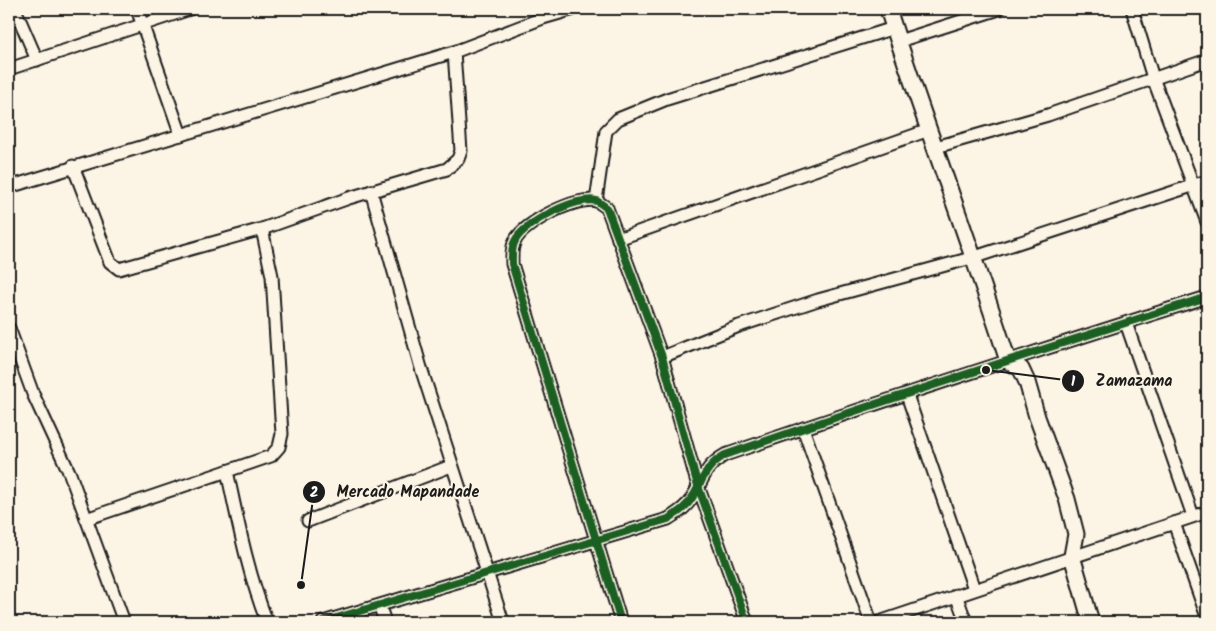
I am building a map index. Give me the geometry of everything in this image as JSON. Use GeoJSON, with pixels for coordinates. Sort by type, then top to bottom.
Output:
{"type":"FeatureCollection","features":[{"type":"Feature","properties":{"kind":"street"},"geometry":{"type":"LineString","coordinates":[[15,9],[36,60]]}},
{"type":"Feature","properties":{"kind":"street"},"geometry":{"type":"LineString","coordinates":[[137,9],[144,24],[181,135]]}},
{"type":"Feature","properties":{"kind":"street"},"geometry":{"type":"LineString","coordinates":[[9,69],[190,9]]}},
{"type":"Feature","properties":{"kind":"street"},"geometry":{"type":"LineString","coordinates":[[9,187],[73,166],[454,52],[541,13],[574,9]]}},
{"type":"Feature","properties":{"kind":"street"},"geometry":{"type":"LineString","coordinates":[[888,9],[928,130],[975,258],[1008,361],[1020,369],[1027,382],[1037,417],[1067,498],[1076,534],[1072,556],[1091,622]]}},
{"type":"Feature","properties":{"kind":"street"},"geometry":{"type":"LineString","coordinates":[[596,201],[606,131],[618,119],[667,100],[897,35],[998,9]]}},
{"type":"Feature","properties":{"kind":"street"},"geometry":{"type":"LineString","coordinates":[[1132,9],[1153,78],[1207,222]]}},
{"type":"Feature","properties":{"kind":"street"},"geometry":{"type":"LineString","coordinates":[[73,166],[110,262],[120,270],[262,229],[371,191],[447,169],[458,159],[460,138],[454,52]]}},
{"type":"Feature","properties":{"kind":"street"},"geometry":{"type":"LineString","coordinates":[[936,148],[1048,115],[1207,60]]}},
{"type":"Feature","properties":{"kind":"street"},"geometry":{"type":"LineString","coordinates":[[618,239],[928,130]]}},
{"type":"Feature","properties":{"kind":"street"},"geometry":{"type":"LineString","coordinates":[[662,357],[739,326],[818,300],[975,258],[1207,181]]}},
{"type":"Feature","properties":{"kind":"street"},"geometry":{"type":"LineString","coordinates":[[371,191],[451,466],[503,622]]}},
{"type":"Feature","properties":{"kind":"street"},"geometry":{"type":"LineString","coordinates":[[621,622],[512,264],[514,242],[526,227],[535,221],[578,202],[596,201],[607,208],[662,357],[698,486],[747,622]]}},
{"type":"Feature","properties":{"kind":"street"},"geometry":{"type":"LineString","coordinates":[[86,519],[271,456],[276,452],[282,441],[272,276],[262,229]]}},
{"type":"Feature","properties":{"kind":"street"},"geometry":{"type":"LineString","coordinates":[[323,622],[380,607],[668,519],[682,510],[705,472],[713,462],[725,455],[908,395],[978,369],[1207,297]]}},
{"type":"Feature","properties":{"kind":"street"},"geometry":{"type":"LineString","coordinates":[[1126,323],[1194,516]]}},
{"type":"Feature","properties":{"kind":"street"},"geometry":{"type":"LineString","coordinates":[[9,328],[33,394],[70,474],[124,622]]}},
{"type":"Feature","properties":{"kind":"street"},"geometry":{"type":"LineString","coordinates":[[908,395],[974,589]]}},
{"type":"Feature","properties":{"kind":"street"},"geometry":{"type":"LineString","coordinates":[[803,428],[871,622]]}},
{"type":"Feature","properties":{"kind":"street"},"geometry":{"type":"LineString","coordinates":[[308,522],[451,466]]}},
{"type":"Feature","properties":{"kind":"street"},"geometry":{"type":"LineString","coordinates":[[227,471],[246,556],[267,622]]}},
{"type":"Feature","properties":{"kind":"street"},"geometry":{"type":"LineString","coordinates":[[879,622],[1207,512]]}},
{"type":"Feature","properties":{"kind":"street"},"geometry":{"type":"LineString","coordinates":[[1174,523],[1207,618]]}},
{"type":"Feature","properties":{"kind":"street"},"geometry":{"type":"LineString","coordinates":[[956,595],[966,622]]}},
{"type":"Feature","properties":{"kind":"street"},"geometry":{"type":"LineString","coordinates":[[380,607],[385,622]]}},
{"type":"Feature","properties":{"kind":"cycle path"},"geometry":{"type":"LineString","coordinates":[[621,622],[512,264],[512,252],[515,241],[529,226],[565,206],[588,200],[597,201],[607,208],[662,357],[698,486],[747,622]]}},
{"type":"Feature","properties":{"kind":"cycle path"},"geometry":{"type":"LineString","coordinates":[[323,622],[668,519],[687,505],[708,469],[725,455],[966,374],[1207,297]]}},
{"type":"Feature","properties":{"kind":"place","name":"Zamazama"},"geometry":{"type":"Point","coordinates":[986,370]}},
{"type":"Feature","properties":{"kind":"place","name":"Mercado Mapandade"},"geometry":{"type":"Point","coordinates":[301,585]}}]}
